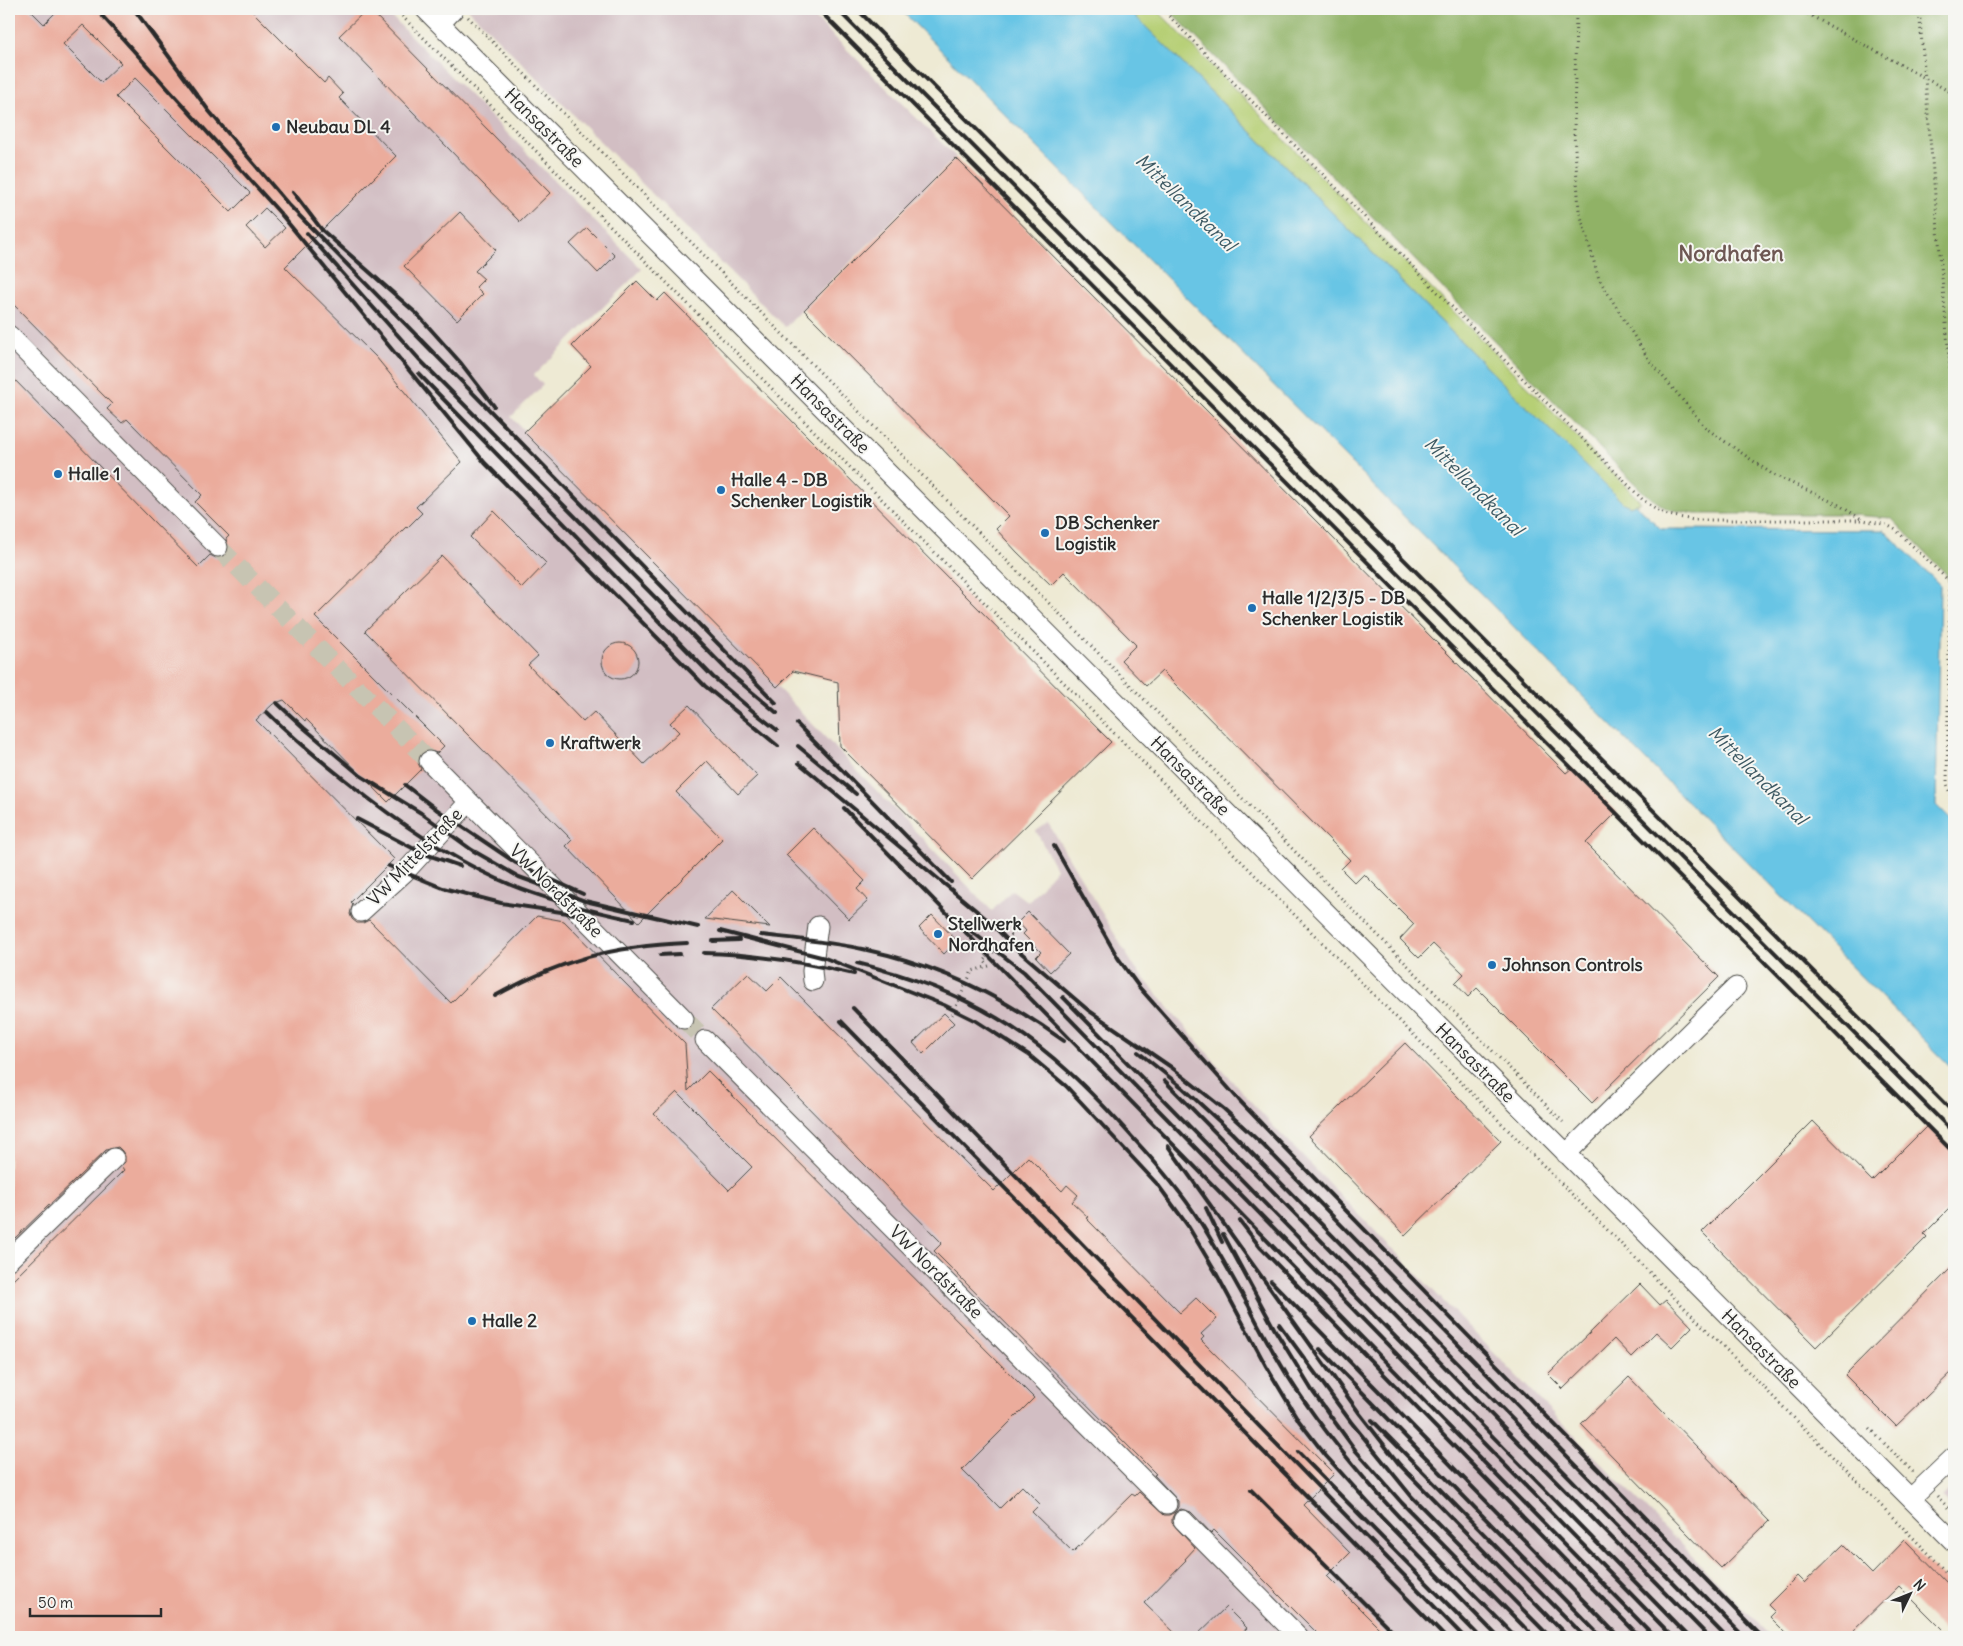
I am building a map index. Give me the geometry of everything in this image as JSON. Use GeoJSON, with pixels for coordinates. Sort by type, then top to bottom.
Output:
{"type":"FeatureCollection","features":[{"type":"Feature","properties":{"kind":"street","name":"Hansastraße"},"geometry":{"type":"LineString","coordinates":[[425,9],[1954,1542]]}},
{"type":"Feature","properties":{"kind":"street"},"geometry":{"type":"LineString","coordinates":[[440,24],[460,12]]}},
{"type":"Feature","properties":{"kind":"street"},"geometry":{"type":"LineString","coordinates":[[9,334],[218,547]]}},
{"type":"Feature","properties":{"kind":"street","name":"VW Nordstraße"},"geometry":{"type":"LineString","coordinates":[[429,761],[684,1019]]}},
{"type":"Feature","properties":{"kind":"street","name":"VW Mittelstraße"},"geometry":{"type":"LineString","coordinates":[[361,912],[405,872],[468,802]]}},
{"type":"Feature","properties":{"kind":"street"},"geometry":{"type":"LineString","coordinates":[[813,981],[812,971],[818,926]]}},
{"type":"Feature","properties":{"kind":"street"},"geometry":{"type":"LineString","coordinates":[[1566,1154],[1736,987]]}},
{"type":"Feature","properties":{"kind":"street","name":"VW Nordstraße"},"geometry":{"type":"LineString","coordinates":[[705,1040],[1167,1504]]}},
{"type":"Feature","properties":{"kind":"street"},"geometry":{"type":"LineString","coordinates":[[9,1260],[114,1158]]}},
{"type":"Feature","properties":{"kind":"street"},"geometry":{"type":"LineString","coordinates":[[1911,1498],[1954,1457]]}},
{"type":"Feature","properties":{"kind":"street"},"geometry":{"type":"LineString","coordinates":[[1183,1520],[1299,1637]]}},
{"type":"Feature","properties":{"kind":"path"},"geometry":{"type":"LineString","coordinates":[[395,9],[1954,1579]]}},
{"type":"Feature","properties":{"kind":"path"},"geometry":{"type":"LineString","coordinates":[[1162,9],[1643,500],[1664,514],[1692,520],[1863,520],[1887,525],[1896,530],[1954,584]]}},
{"type":"Feature","properties":{"kind":"path"},"geometry":{"type":"LineString","coordinates":[[1576,9],[1574,134],[1579,210],[1599,279],[1649,360],[1707,429],[1772,474],[1839,505],[1863,520]]}},
{"type":"Feature","properties":{"kind":"path"},"geometry":{"type":"LineString","coordinates":[[1799,9],[1954,94]]}},
{"type":"Feature","properties":{"kind":"path"},"geometry":{"type":"LineString","coordinates":[[1919,9],[1954,416]]}},
{"type":"Feature","properties":{"kind":"path"},"geometry":{"type":"LineString","coordinates":[[460,12],[1581,1140]]}},
{"type":"Feature","properties":{"kind":"path"},"geometry":{"type":"LineString","coordinates":[[1950,582],[1947,784],[1954,807]]}},
{"type":"Feature","properties":{"kind":"path"},"geometry":{"type":"LineString","coordinates":[[952,1015],[972,971],[989,966],[984,961],[1012,933]]}},
{"type":"Feature","properties":{"kind":"path"},"geometry":{"type":"LineString","coordinates":[[1863,1423],[1954,1514]]}},
{"type":"Feature","properties":{"kind":"shaded area"},"geometry":{"type":"Polygon","coordinates":[[[9,9],[384,9],[642,269],[534,375],[543,385],[511,417],[776,686],[992,911],[1012,890],[1028,902],[1056,869],[1036,831],[1048,823],[1135,968],[1216,1063],[1274,1127],[1771,1637],[9,1637],[9,9]]]}},
{"type":"Feature","properties":{"kind":"shaded area"},"geometry":{"type":"Polygon","coordinates":[[[468,9],[806,9],[956,157],[785,327],[468,9]]]}},
{"type":"Feature","properties":{"kind":"shaded area"},"geometry":{"type":"Polygon","coordinates":[[[1954,1485],[1954,1509],[1942,1497],[1954,1485]]]}},
{"type":"Feature","properties":{"kind":"green space"},"geometry":{"type":"Polygon","coordinates":[[[1128,9],[1156,9],[1641,502],[1630,506],[1623,503],[1128,9]]]}},
{"type":"Feature","properties":{"kind":"green space"},"geometry":{"type":"Polygon","coordinates":[[[1168,9],[1954,9],[1954,594],[1946,574],[1891,518],[1839,514],[1695,514],[1667,509],[1643,492],[1168,9]]]}},
{"type":"Feature","properties":{"kind":"water","name":"Mittellandkanal"},"geometry":{"type":"Polygon","coordinates":[[[900,9],[1128,9],[1623,503],[1630,506],[1635,504],[1661,529],[1884,530],[1940,585],[1936,805],[1954,823],[1954,1070],[900,9]]]}},
{"type":"Feature","properties":{"kind":"building"},"geometry":{"type":"Polygon","coordinates":[[[9,9],[29,9],[44,24],[59,9],[250,9],[324,83],[328,78],[343,94],[339,98],[396,156],[285,267],[376,357],[462,462],[416,507],[422,513],[315,617],[444,746],[437,753],[427,750],[421,753],[418,763],[421,769],[388,802],[306,719],[305,721],[284,700],[273,704],[256,720],[394,859],[351,902],[353,904],[350,914],[352,919],[357,923],[369,920],[451,1003],[537,916],[564,921],[685,1044],[688,1091],[708,1071],[1034,1398],[962,1470],[1000,1508],[1022,1486],[1040,1504],[1032,1512],[1073,1552],[1132,1494],[1135,1496],[1139,1492],[1164,1515],[1175,1512],[1172,1523],[1195,1548],[1186,1560],[1144,1603],[1179,1637],[9,1637],[9,1284],[124,1170],[121,1166],[125,1162],[125,1156],[118,1147],[106,1150],[15,1238],[9,1232],[9,374],[198,567],[210,555],[216,558],[226,555],[229,550],[226,539],[229,536],[195,502],[202,495],[127,419],[122,423],[107,409],[112,404],[9,300],[9,9]],[[83,25],[63,44],[101,82],[121,63],[83,25]],[[135,78],[116,97],[231,212],[250,193],[135,78]],[[265,208],[246,227],[265,247],[285,228],[265,208]],[[677,1092],[654,1114],[729,1190],[752,1167],[677,1092]]]}},
{"type":"Feature","properties":{"kind":"building"},"geometry":{"type":"Polygon","coordinates":[[[367,9],[550,193],[520,222],[339,36],[367,9]]]}},
{"type":"Feature","properties":{"kind":"building","name":"Halle 1/2/3/5 - DB Schenker Logistik"},"geometry":{"type":"Polygon","coordinates":[[[956,158],[1566,773],[1572,768],[1617,812],[1586,843],[1719,977],[1592,1103],[1477,988],[1468,997],[1455,983],[1464,974],[1433,944],[1419,958],[1400,939],[1414,924],[1364,874],[1355,883],[1341,869],[1350,860],[1162,671],[1146,686],[1121,660],[1136,645],[1064,572],[1051,585],[1017,552],[996,529],[1009,516],[804,310],[956,158]]]}},
{"type":"Feature","properties":{"kind":"building"},"geometry":{"type":"Polygon","coordinates":[[[460,212],[496,250],[475,271],[484,279],[476,287],[483,294],[457,320],[404,266],[460,212]]]}},
{"type":"Feature","properties":{"kind":"building"},"geometry":{"type":"Polygon","coordinates":[[[587,228],[615,256],[598,273],[570,244],[587,228]]]}},
{"type":"Feature","properties":{"kind":"building"},"geometry":{"type":"Polygon","coordinates":[[[637,281],[657,301],[665,293],[1111,742],[972,879],[840,746],[838,682],[793,671],[777,687],[524,432],[591,366],[572,346],[637,281]]]}},
{"type":"Feature","properties":{"kind":"building"},"geometry":{"type":"Polygon","coordinates":[[[494,511],[546,563],[522,588],[470,537],[494,511]]]}},
{"type":"Feature","properties":{"kind":"building"},"geometry":{"type":"Polygon","coordinates":[[[442,556],[538,656],[528,665],[583,722],[594,712],[644,764],[679,732],[670,723],[689,705],[757,776],[738,794],[707,761],[676,792],[722,839],[639,922],[566,846],[572,840],[365,631],[442,556]]]}},
{"type":"Feature","properties":{"kind":"building"},"geometry":{"type":"Polygon","coordinates":[[[620,643],[627,644],[633,648],[637,654],[637,668],[633,674],[627,678],[620,679],[613,678],[607,674],[603,668],[602,661],[603,654],[607,648],[613,644],[620,643]]]}},
{"type":"Feature","properties":{"kind":"building"},"geometry":{"type":"Polygon","coordinates":[[[813,828],[865,881],[857,889],[868,901],[849,919],[786,855],[813,828]]]}},
{"type":"Feature","properties":{"kind":"building"},"geometry":{"type":"Polygon","coordinates":[[[733,890],[770,927],[705,919],[733,890]]]}},
{"type":"Feature","properties":{"kind":"building"},"geometry":{"type":"Polygon","coordinates":[[[1028,912],[1069,954],[1050,972],[1036,957],[1041,952],[1023,934],[1026,931],[1018,922],[1028,912]]]}},
{"type":"Feature","properties":{"kind":"building","name":"Stellwerk Nordhafen"},"geometry":{"type":"Polygon","coordinates":[[[932,915],[957,941],[944,954],[919,928],[932,915]]]}},
{"type":"Feature","properties":{"kind":"building"},"geometry":{"type":"Polygon","coordinates":[[[748,973],[767,991],[781,977],[994,1191],[1028,1157],[1062,1191],[1067,1185],[1078,1195],[1072,1202],[1180,1313],[1196,1298],[1217,1319],[1201,1334],[1204,1337],[1201,1340],[1334,1474],[1303,1505],[1350,1553],[1327,1576],[1388,1637],[1321,1637],[1214,1530],[1211,1533],[1191,1512],[1181,1509],[1175,1512],[1178,1507],[1178,1501],[1154,1475],[1156,1474],[934,1251],[942,1243],[711,1009],[748,973]]]}},
{"type":"Feature","properties":{"kind":"building"},"geometry":{"type":"Polygon","coordinates":[[[944,1013],[954,1023],[923,1054],[913,1043],[944,1013]]]}},
{"type":"Feature","properties":{"kind":"building"},"geometry":{"type":"Polygon","coordinates":[[[1405,1043],[1501,1141],[1405,1235],[1309,1136],[1405,1043]]]}},
{"type":"Feature","properties":{"kind":"building"},"geometry":{"type":"Polygon","coordinates":[[[1813,1121],[1872,1181],[1928,1125],[1954,1151],[1954,1204],[1924,1234],[1927,1237],[1816,1347],[1702,1232],[1813,1121]]]}},
{"type":"Feature","properties":{"kind":"building"},"geometry":{"type":"Polygon","coordinates":[[[1954,1265],[1954,1370],[1896,1426],[1845,1375],[1954,1265]]]}},
{"type":"Feature","properties":{"kind":"building"},"geometry":{"type":"Polygon","coordinates":[[[1640,1284],[1660,1305],[1666,1300],[1692,1327],[1672,1347],[1656,1332],[1631,1357],[1614,1339],[1563,1389],[1548,1374],[1640,1284]]]}},
{"type":"Feature","properties":{"kind":"building"},"geometry":{"type":"Polygon","coordinates":[[[1629,1377],[1769,1521],[1721,1568],[1581,1424],[1629,1377]]]}},
{"type":"Feature","properties":{"kind":"building"},"geometry":{"type":"Polygon","coordinates":[[[1905,1540],[1954,1590],[1954,1637],[1950,1637],[1899,1586],[1847,1637],[1790,1637],[1770,1617],[1775,1612],[1768,1605],[1797,1576],[1804,1583],[1843,1545],[1872,1574],[1905,1540]]]}},
{"type":"Feature","properties":{"kind":"building"},"geometry":{"type":"Polygon","coordinates":[[[1226,1607],[1247,1628],[1237,1637],[1195,1637],[1226,1607]]]}},
{"type":"Feature","properties":{"kind":"tunnel"},"geometry":{"type":"LineString","coordinates":[[218,547],[429,761]]}},
{"type":"Feature","properties":{"kind":"tunnel"},"geometry":{"type":"LineString","coordinates":[[684,1019],[705,1040]]}},
{"type":"Feature","properties":{"kind":"railway"},"geometry":{"type":"LineString","coordinates":[[96,9],[280,213],[485,463],[705,686],[778,746]]}},
{"type":"Feature","properties":{"kind":"railway"},"geometry":{"type":"LineString","coordinates":[[134,9],[209,111],[289,205],[776,703]]}},
{"type":"Feature","properties":{"kind":"railway"},"geometry":{"type":"LineString","coordinates":[[818,9],[1954,1153]]}},
{"type":"Feature","properties":{"kind":"railway"},"geometry":{"type":"LineString","coordinates":[[837,9],[1954,1133]]}},
{"type":"Feature","properties":{"kind":"railway"},"geometry":{"type":"LineString","coordinates":[[857,9],[1954,1113]]}},
{"type":"Feature","properties":{"kind":"railway"},"geometry":{"type":"LineString","coordinates":[[293,192],[322,230],[417,314],[460,362],[494,406]]}},
{"type":"Feature","properties":{"kind":"railway"},"geometry":{"type":"LineString","coordinates":[[307,233],[419,359],[734,677],[777,713]]}},
{"type":"Feature","properties":{"kind":"railway"},"geometry":{"type":"LineString","coordinates":[[419,374],[713,677],[777,730]]}},
{"type":"Feature","properties":{"kind":"railway"},"geometry":{"type":"LineString","coordinates":[[277,703],[361,776],[421,813],[472,850],[519,877],[585,901],[659,918]]}},
{"type":"Feature","properties":{"kind":"railway"},"geometry":{"type":"LineString","coordinates":[[267,712],[316,757],[404,825],[480,871],[535,894],[577,907],[634,920]]}},
{"type":"Feature","properties":{"kind":"railway"},"geometry":{"type":"LineString","coordinates":[[797,724],[951,882]]}},
{"type":"Feature","properties":{"kind":"railway"},"geometry":{"type":"LineString","coordinates":[[798,746],[856,794]]}},
{"type":"Feature","properties":{"kind":"railway"},"geometry":{"type":"LineString","coordinates":[[799,763],[990,922],[1012,945],[1088,1010],[1171,1067],[1224,1109],[1264,1146],[1744,1637]]}},
{"type":"Feature","properties":{"kind":"railway"},"geometry":{"type":"LineString","coordinates":[[405,785],[436,809],[516,863],[583,894]]}},
{"type":"Feature","properties":{"kind":"railway"},"geometry":{"type":"LineString","coordinates":[[844,808],[1655,1637]]}},
{"type":"Feature","properties":{"kind":"railway"},"geometry":{"type":"LineString","coordinates":[[357,819],[422,853],[460,866]]}},
{"type":"Feature","properties":{"kind":"railway"},"geometry":{"type":"LineString","coordinates":[[1054,846],[1118,958],[1139,987],[1239,1100],[1762,1637]]}},
{"type":"Feature","properties":{"kind":"railway"},"geometry":{"type":"LineString","coordinates":[[389,866],[443,888],[501,903],[588,916]]}},
{"type":"Feature","properties":{"kind":"railway"},"geometry":{"type":"LineString","coordinates":[[652,916],[698,927]]}},
{"type":"Feature","properties":{"kind":"railway"},"geometry":{"type":"LineString","coordinates":[[720,931],[825,958],[944,1005],[976,1021],[1029,1055],[1066,1086],[1158,1185],[1188,1226],[1216,1273],[1266,1366],[1299,1421],[1326,1456],[1383,1519],[1498,1637]]}},
{"type":"Feature","properties":{"kind":"railway"},"geometry":{"type":"LineString","coordinates":[[971,931],[1024,972],[1673,1637]]}},
{"type":"Feature","properties":{"kind":"railway"},"geometry":{"type":"LineString","coordinates":[[761,935],[854,947],[893,956],[920,965],[945,974],[995,998],[1019,1011],[1064,1041]]}},
{"type":"Feature","properties":{"kind":"railway"},"geometry":{"type":"LineString","coordinates":[[713,941],[739,940]]}},
{"type":"Feature","properties":{"kind":"railway"},"geometry":{"type":"LineString","coordinates":[[495,996],[542,973],[588,957],[635,947],[687,943]]}},
{"type":"Feature","properties":{"kind":"railway"},"geometry":{"type":"LineString","coordinates":[[704,953],[779,959],[854,974]]}},
{"type":"Feature","properties":{"kind":"railway"},"geometry":{"type":"LineString","coordinates":[[660,955],[680,954]]}},
{"type":"Feature","properties":{"kind":"railway"},"geometry":{"type":"LineString","coordinates":[[857,963],[894,973],[964,1000],[1016,1030],[1070,1072],[1102,1104],[1176,1188],[1206,1231],[1250,1308]]}},
{"type":"Feature","properties":{"kind":"railway"},"geometry":{"type":"LineString","coordinates":[[1063,997],[1689,1637]]}},
{"type":"Feature","properties":{"kind":"railway"},"geometry":{"type":"LineString","coordinates":[[853,1008],[1464,1637]]}},
{"type":"Feature","properties":{"kind":"railway"},"geometry":{"type":"LineString","coordinates":[[841,1021],[1445,1637]]}},
{"type":"Feature","properties":{"kind":"railway"},"geometry":{"type":"LineString","coordinates":[[1138,1052],[1183,1088],[1232,1133],[1726,1637]]}},
{"type":"Feature","properties":{"kind":"railway"},"geometry":{"type":"LineString","coordinates":[[1165,1081],[1709,1637]]}},
{"type":"Feature","properties":{"kind":"railway"},"geometry":{"type":"LineString","coordinates":[[1168,1146],[1360,1414],[1399,1464],[1568,1637]]}},
{"type":"Feature","properties":{"kind":"railway"},"geometry":{"type":"LineString","coordinates":[[1206,1208],[1222,1242]]}},
{"type":"Feature","properties":{"kind":"railway"},"geometry":{"type":"LineString","coordinates":[[1240,1221],[1260,1247],[1640,1637]]}},
{"type":"Feature","properties":{"kind":"railway"},"geometry":{"type":"LineString","coordinates":[[1223,1234],[1275,1330],[1313,1392],[1356,1451],[1402,1503],[1534,1637]]}},
{"type":"Feature","properties":{"kind":"railway"},"geometry":{"type":"LineString","coordinates":[[1271,1281],[1619,1637]]}},
{"type":"Feature","properties":{"kind":"railway"},"geometry":{"type":"LineString","coordinates":[[1247,1302],[1287,1375],[1338,1446],[1394,1512],[1516,1637]]}},
{"type":"Feature","properties":{"kind":"railway"},"geometry":{"type":"LineString","coordinates":[[1279,1324],[1351,1422],[1412,1497],[1550,1637]]}},
{"type":"Feature","properties":{"kind":"railway"},"geometry":{"type":"LineString","coordinates":[[1320,1349],[1601,1637]]}},
{"type":"Feature","properties":{"kind":"railway"},"geometry":{"type":"LineString","coordinates":[[1372,1420],[1585,1637]]}},
{"type":"Feature","properties":{"kind":"railway"},"geometry":{"type":"LineString","coordinates":[[1298,1452],[1480,1637]]}},
{"type":"Feature","properties":{"kind":"railway"},"geometry":{"type":"LineString","coordinates":[[1251,1490],[1398,1637]]}},
{"type":"Feature","properties":{"kind":"place","name":"Neubau DL 4"},"geometry":{"type":"Point","coordinates":[276,127]}},
{"type":"Feature","properties":{"kind":"place","name":"Halle 1"},"geometry":{"type":"Point","coordinates":[58,474]}},
{"type":"Feature","properties":{"kind":"place","name":"Halle 4 - DB Schenker Logistik"},"geometry":{"type":"Point","coordinates":[721,490]}},
{"type":"Feature","properties":{"kind":"place","name":"DB Schenker Logistik"},"geometry":{"type":"Point","coordinates":[1045,533]}},
{"type":"Feature","properties":{"kind":"place","name":"Halle 1/2/3/5 - DB Schenker Logistik"},"geometry":{"type":"Point","coordinates":[1252,608]}},
{"type":"Feature","properties":{"kind":"place","name":"Kraftwerk"},"geometry":{"type":"Point","coordinates":[550,743]}},
{"type":"Feature","properties":{"kind":"place","name":"Stellwerk Nordhafen"},"geometry":{"type":"Point","coordinates":[938,934]}},
{"type":"Feature","properties":{"kind":"place","name":"Johnson Controls"},"geometry":{"type":"Point","coordinates":[1492,965]}},
{"type":"Feature","properties":{"kind":"place","name":"Halle 2"},"geometry":{"type":"Point","coordinates":[472,1321]}},
{"type":"Feature","properties":{"kind":"district","name":"Nordhafen"},"geometry":{"type":"Point","coordinates":[1731,253]}}]}
